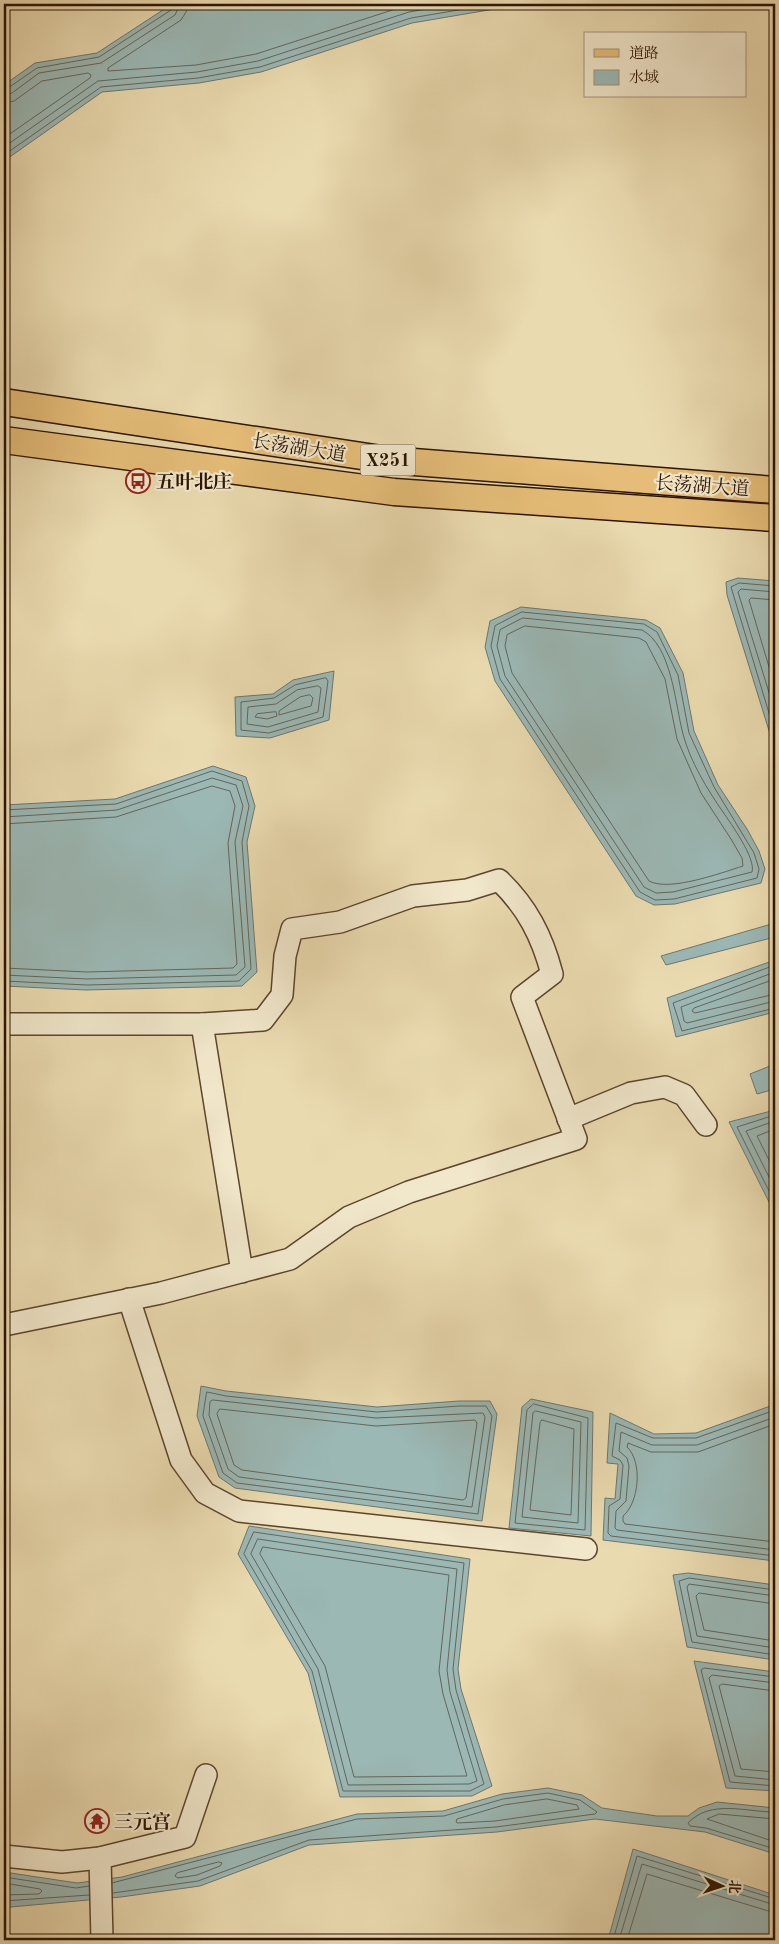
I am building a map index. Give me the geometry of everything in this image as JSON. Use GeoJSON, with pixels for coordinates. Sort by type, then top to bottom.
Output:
{"type":"FeatureCollection","features":[{"type":"Feature","properties":{"kind":"main road","name":"长荡湖大道"},"geometry":{"type":"LineString","coordinates":[[4,402],[388,460],[775,490]]}},
{"type":"Feature","properties":{"kind":"main road","name":"长荡湖大道"},"geometry":{"type":"LineString","coordinates":[[4,440],[394,492],[775,518]]}},
{"type":"Feature","properties":{"kind":"street"},"geometry":{"type":"LineString","coordinates":[[4,1024],[202,1024],[262,1020],[282,995],[285,956],[292,929],[340,922],[413,896],[468,890],[499,880],[518,899],[544,945],[552,974],[522,997],[576,1139],[409,1192],[349,1217],[290,1259],[129,1299],[4,1325]]}},
{"type":"Feature","properties":{"kind":"street"},"geometry":{"type":"LineString","coordinates":[[202,1024],[242,1272]]}},
{"type":"Feature","properties":{"kind":"street"},"geometry":{"type":"LineString","coordinates":[[568,1119],[631,1094],[665,1087],[684,1095],[706,1125]]}},
{"type":"Feature","properties":{"kind":"street"},"geometry":{"type":"LineString","coordinates":[[129,1299],[181,1460],[205,1493],[240,1511],[586,1549]]}},
{"type":"Feature","properties":{"kind":"street"},"geometry":{"type":"LineString","coordinates":[[4,1856],[100,1866],[185,1836],[206,1775]]}},
{"type":"Feature","properties":{"kind":"street"},"geometry":{"type":"LineString","coordinates":[[100,1866],[102,1940]]}},
{"type":"Feature","properties":{"kind":"water"},"geometry":{"type":"Polygon","coordinates":[[[172,4],[524,4],[412,23],[261,72],[199,83],[102,92],[4,161],[4,85],[35,63],[97,53],[172,4]]]}},
{"type":"Feature","properties":{"kind":"water"},"geometry":{"type":"Polygon","coordinates":[[[592,4],[706,4],[687,9],[592,4]]]}},
{"type":"Feature","properties":{"kind":"water"},"geometry":{"type":"Polygon","coordinates":[[[738,578],[775,581],[775,750],[727,595],[726,582],[738,578]]]}},
{"type":"Feature","properties":{"kind":"water"},"geometry":{"type":"Polygon","coordinates":[[[521,607],[646,620],[660,628],[683,673],[694,731],[718,785],[759,851],[765,869],[761,883],[675,904],[654,905],[636,896],[495,681],[485,647],[490,621],[521,607]]]}},
{"type":"Feature","properties":{"kind":"water"},"geometry":{"type":"Polygon","coordinates":[[[334,671],[329,720],[270,738],[236,736],[235,697],[273,694],[293,680],[334,671]]]}},
{"type":"Feature","properties":{"kind":"water"},"geometry":{"type":"Polygon","coordinates":[[[213,766],[246,777],[255,806],[247,842],[257,972],[242,986],[86,990],[4,986],[4,805],[115,799],[213,766]]]}},
{"type":"Feature","properties":{"kind":"water"},"geometry":{"type":"Polygon","coordinates":[[[775,923],[775,937],[666,965],[661,956],[775,923]]]}},
{"type":"Feature","properties":{"kind":"water"},"geometry":{"type":"Polygon","coordinates":[[[775,960],[775,1012],[676,1037],[667,998],[775,960]]]}},
{"type":"Feature","properties":{"kind":"water"},"geometry":{"type":"Polygon","coordinates":[[[775,1064],[775,1089],[757,1094],[750,1074],[775,1064]]]}},
{"type":"Feature","properties":{"kind":"water"},"geometry":{"type":"Polygon","coordinates":[[[775,1110],[775,1214],[729,1122],[775,1110]]]}},
{"type":"Feature","properties":{"kind":"water"},"geometry":{"type":"Polygon","coordinates":[[[201,1386],[226,1391],[377,1407],[459,1401],[490,1401],[497,1414],[482,1521],[235,1488],[219,1477],[197,1416],[201,1386]]]}},
{"type":"Feature","properties":{"kind":"water"},"geometry":{"type":"Polygon","coordinates":[[[531,1399],[593,1412],[591,1536],[509,1528],[522,1407],[531,1399]]]}},
{"type":"Feature","properties":{"kind":"water"},"geometry":{"type":"Polygon","coordinates":[[[773,1405],[775,1412],[775,1561],[603,1540],[605,1498],[615,1499],[618,1464],[607,1463],[610,1413],[654,1434],[696,1433],[773,1405]]]}},
{"type":"Feature","properties":{"kind":"water"},"geometry":{"type":"Polygon","coordinates":[[[249,1526],[470,1559],[458,1669],[461,1689],[492,1786],[472,1796],[340,1797],[308,1673],[238,1554],[249,1526]]]}},
{"type":"Feature","properties":{"kind":"water"},"geometry":{"type":"Polygon","coordinates":[[[688,1573],[775,1585],[775,1660],[687,1647],[673,1575],[688,1573]]]}},
{"type":"Feature","properties":{"kind":"water"},"geometry":{"type":"Polygon","coordinates":[[[694,1661],[775,1672],[775,1791],[726,1788],[694,1661]]]}},
{"type":"Feature","properties":{"kind":"water"},"geometry":{"type":"Polygon","coordinates":[[[548,1788],[582,1795],[602,1808],[657,1816],[688,1816],[699,1808],[717,1802],[775,1808],[775,1854],[705,1832],[595,1819],[497,1832],[309,1845],[200,1886],[121,1897],[11,1907],[4,1906],[4,1872],[77,1883],[122,1877],[357,1814],[443,1811],[502,1794],[548,1788]]]}},
{"type":"Feature","properties":{"kind":"water"},"geometry":{"type":"Polygon","coordinates":[[[633,1849],[775,1895],[775,1940],[608,1940],[633,1849]]]}},
{"type":"Feature","properties":{"kind":"place","name":"五叶北庄"},"geometry":{"type":"Point","coordinates":[138,481]}},
{"type":"Feature","properties":{"kind":"place","name":"三元宫"},"geometry":{"type":"Point","coordinates":[97,1821]}}]}
